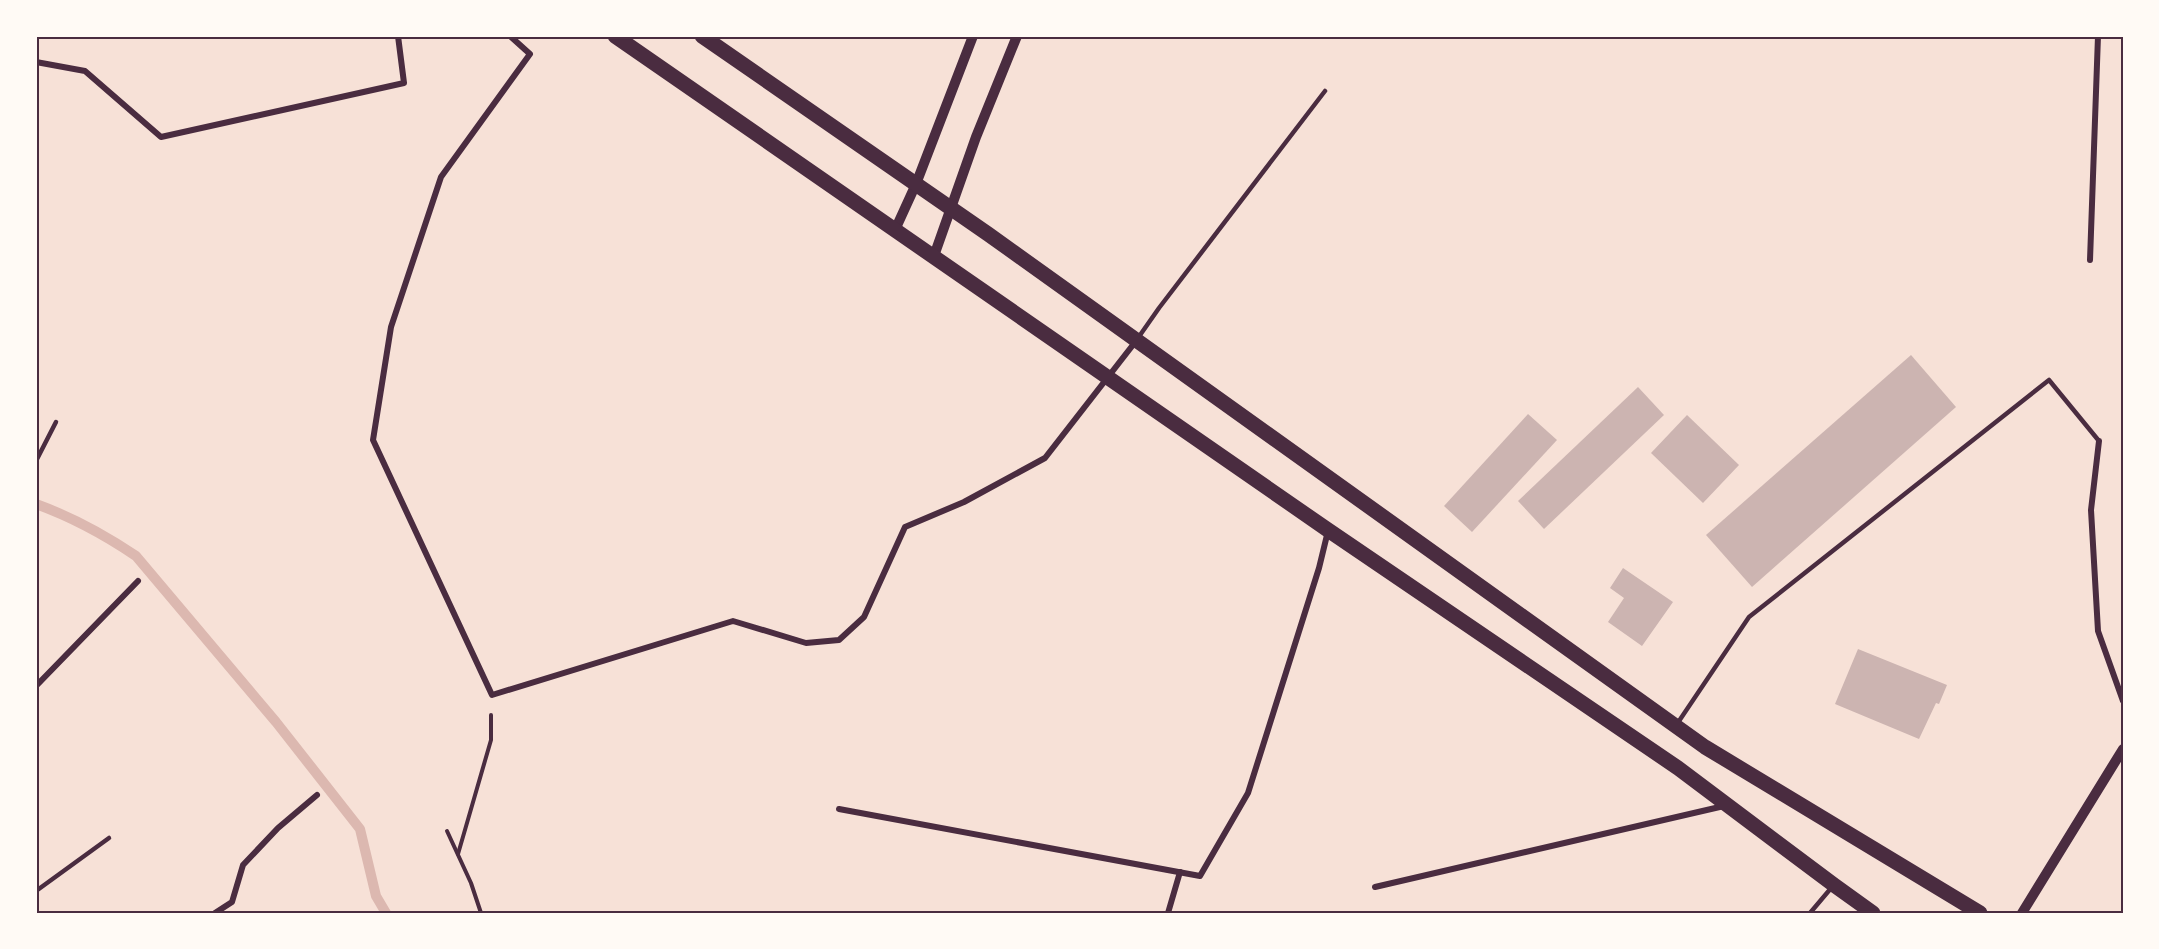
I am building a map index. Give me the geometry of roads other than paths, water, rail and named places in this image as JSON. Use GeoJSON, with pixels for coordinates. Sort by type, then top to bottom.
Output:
{"type":"FeatureCollection","features":[{"type":"Feature","properties":{"kind":"main road"},"geometry":{"type":"LineString","coordinates":[[615,36],[1328,530],[1678,768],[1874,913]]}},
{"type":"Feature","properties":{"kind":"main road"},"geometry":{"type":"LineString","coordinates":[[702,36],[951,208],[1705,747],[1980,913]]}},
{"type":"Feature","properties":{"kind":"street"},"geometry":{"type":"LineString","coordinates":[[36,62],[84,71],[161,137],[404,83],[398,36]]}},
{"type":"Feature","properties":{"kind":"street"},"geometry":{"type":"LineString","coordinates":[[510,36],[530,54],[441,177],[391,327],[373,440],[492,695],[733,621],[806,643],[839,640],[864,617],[905,527],[964,502],[1045,458],[1136,340]]}},
{"type":"Feature","properties":{"kind":"street"},"geometry":{"type":"LineString","coordinates":[[895,230],[916,184],[973,36]]}},
{"type":"Feature","properties":{"kind":"street"},"geometry":{"type":"LineString","coordinates":[[934,256],[976,137],[1017,36]]}},
{"type":"Feature","properties":{"kind":"street"},"geometry":{"type":"LineString","coordinates":[[2090,260],[2098,36]]}},
{"type":"Feature","properties":{"kind":"street"},"geometry":{"type":"LineString","coordinates":[[2099,441],[2091,510],[2098,631],[2123,701]]}},
{"type":"Feature","properties":{"kind":"street"},"geometry":{"type":"LineString","coordinates":[[840,809],[1200,876],[1248,793],[1319,567],[1328,530]]}},
{"type":"Feature","properties":{"kind":"street"},"geometry":{"type":"LineString","coordinates":[[36,686],[138,581]]}},
{"type":"Feature","properties":{"kind":"street"},"geometry":{"type":"LineString","coordinates":[[2022,913],[2118,767],[2123,749]]}},
{"type":"Feature","properties":{"kind":"street"},"geometry":{"type":"LineString","coordinates":[[215,913],[232,902],[243,865],[278,828],[317,795]]}},
{"type":"Feature","properties":{"kind":"street"},"geometry":{"type":"LineString","coordinates":[[1375,887],[1728,806]]}},
{"type":"Feature","properties":{"kind":"street"},"geometry":{"type":"LineString","coordinates":[[1168,913],[1180,872]]}},
{"type":"Feature","properties":{"kind":"lane"},"geometry":{"type":"LineString","coordinates":[[1136,340],[1325,91]]}},
{"type":"Feature","properties":{"kind":"lane"},"geometry":{"type":"LineString","coordinates":[[1676,727],[1749,617],[2049,380],[2099,441]]}},
{"type":"Feature","properties":{"kind":"lane"},"geometry":{"type":"LineString","coordinates":[[36,461],[56,422]]}},
{"type":"Feature","properties":{"kind":"lane"},"geometry":{"type":"LineString","coordinates":[[36,891],[109,838]]}},
{"type":"Feature","properties":{"kind":"lane"},"geometry":{"type":"LineString","coordinates":[[1810,913],[1834,885]]}},
{"type":"Feature","properties":{"kind":"waterway"},"geometry":{"type":"LineString","coordinates":[[36,504],[88,527],[136,556],[276,722],[360,829],[376,896],[386,913]]}}]}
